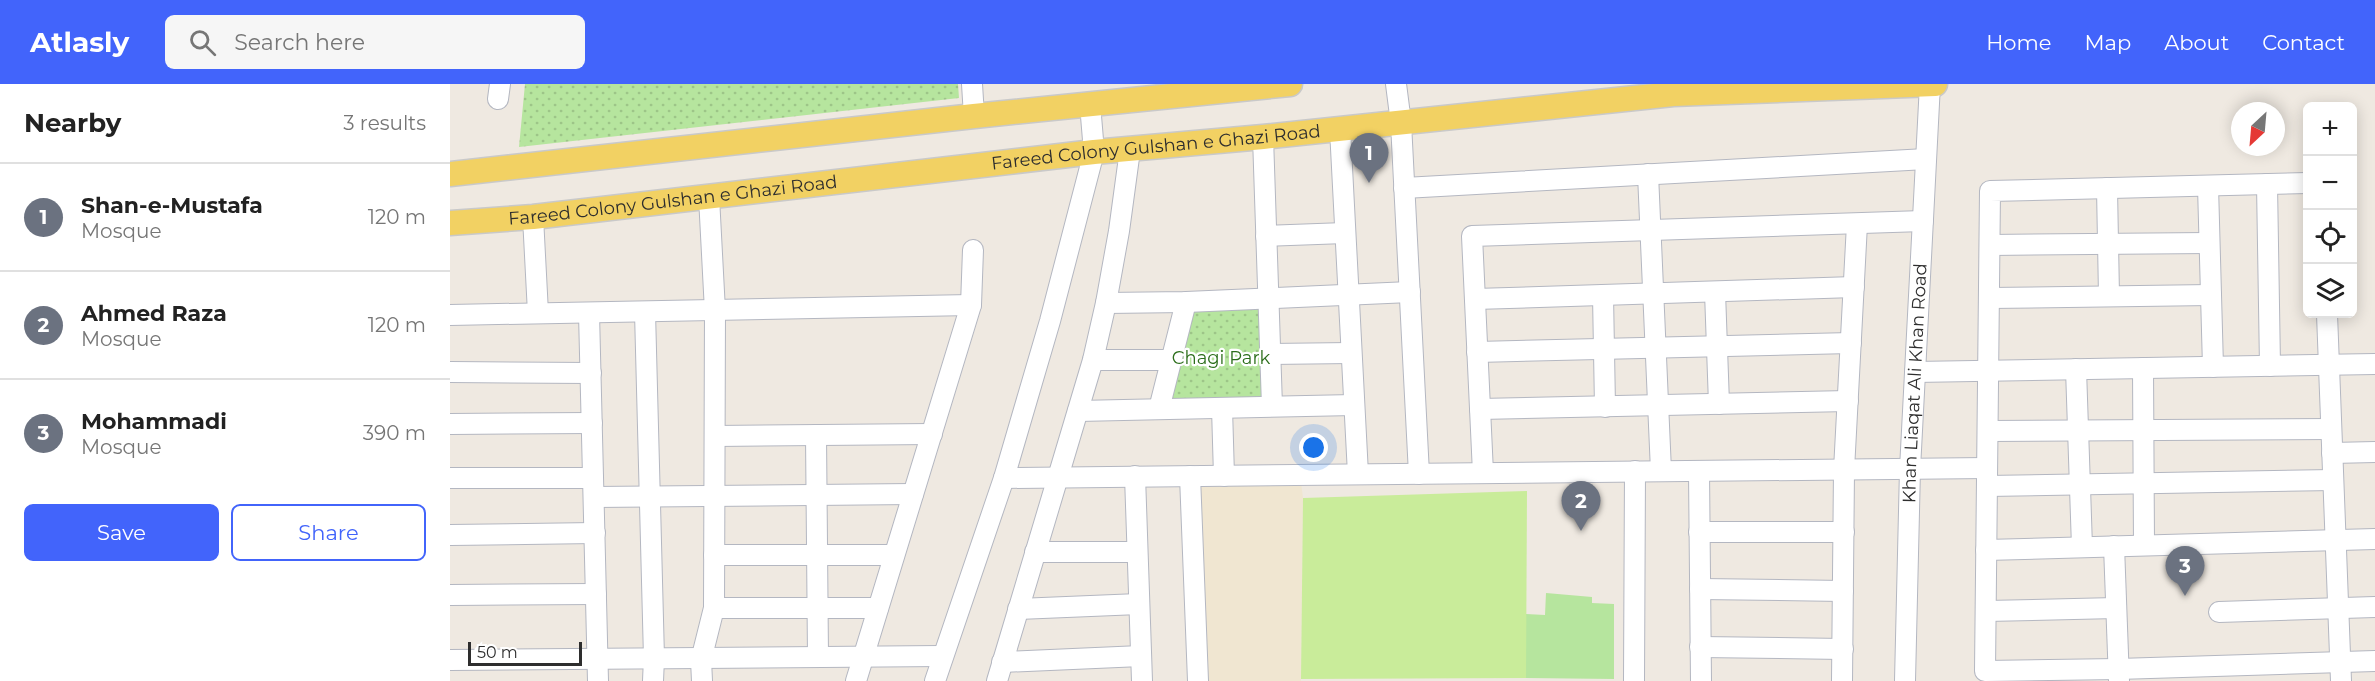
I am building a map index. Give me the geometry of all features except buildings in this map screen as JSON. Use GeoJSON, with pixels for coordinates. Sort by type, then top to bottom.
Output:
{"type":"FeatureCollection","features":[{"type":"Feature","properties":{"kind":"main road"},"geometry":{"type":"LineString","coordinates":[[450,174],[1090,104],[1172,90],[1290,84]]}},
{"type":"Feature","properties":{"kind":"main road","name":"Fareed Colony Gulshan e Ghazi Road"},"geometry":{"type":"LineString","coordinates":[[450,223],[533,217],[1094,152],[1263,137],[1672,94],[1935,84]]}},
{"type":"Feature","properties":{"kind":"street"},"geometry":{"type":"LineString","coordinates":[[972,84],[974,116]]}},
{"type":"Feature","properties":{"kind":"street"},"geometry":{"type":"LineString","coordinates":[[1396,84],[1401,123],[1419,474]]}},
{"type":"Feature","properties":{"kind":"street","name":"Khan Liaqat Ali Khan Road"},"geometry":{"type":"LineString","coordinates":[[1905,681],[1910,469],[1930,84]]}},
{"type":"Feature","properties":{"kind":"street"},"geometry":{"type":"LineString","coordinates":[[935,681],[1004,478],[1050,321],[1094,152],[1090,104]]}},
{"type":"Feature","properties":{"kind":"street"},"geometry":{"type":"LineString","coordinates":[[1340,129],[1358,474]]}},
{"type":"Feature","properties":{"kind":"street"},"geometry":{"type":"LineString","coordinates":[[1263,137],[1272,406]]}},
{"type":"Feature","properties":{"kind":"street"},"geometry":{"type":"LineString","coordinates":[[1130,150],[1106,303],[1093,360],[1000,672],[1141,656]]}},
{"type":"Feature","properties":{"kind":"street"},"geometry":{"type":"LineString","coordinates":[[1404,188],[1926,159]]}},
{"type":"Feature","properties":{"kind":"street"},"geometry":{"type":"LineString","coordinates":[[1648,174],[1661,471]]}},
{"type":"Feature","properties":{"kind":"street"},"geometry":{"type":"LineString","coordinates":[[2303,183],[1990,191],[1985,671],[2119,675],[2341,671],[2375,660]]}},
{"type":"Feature","properties":{"kind":"street"},"geometry":{"type":"LineString","coordinates":[[2267,184],[2270,366]]}},
{"type":"Feature","properties":{"kind":"street"},"geometry":{"type":"LineString","coordinates":[[2208,186],[2213,367]]}},
{"type":"Feature","properties":{"kind":"street"},"geometry":{"type":"LineString","coordinates":[[2107,188],[2109,296]]}},
{"type":"Feature","properties":{"kind":"street"},"geometry":{"type":"LineString","coordinates":[[702,681],[701,660],[714,608],[715,311],[709,197]]}},
{"type":"Feature","properties":{"kind":"street"},"geometry":{"type":"LineString","coordinates":[[533,217],[538,313]]}},
{"type":"Feature","properties":{"kind":"street"},"geometry":{"type":"LineString","coordinates":[[1483,473],[1472,236],[1923,221]]}},
{"type":"Feature","properties":{"kind":"street"},"geometry":{"type":"LineString","coordinates":[[1842,681],[1844,470],[1857,224]]}},
{"type":"Feature","properties":{"kind":"street"},"geometry":{"type":"LineString","coordinates":[[1266,236],[1345,233]]}},
{"type":"Feature","properties":{"kind":"street"},"geometry":{"type":"LineString","coordinates":[[1990,245],[2210,243]]}},
{"type":"Feature","properties":{"kind":"street"},"geometry":{"type":"LineString","coordinates":[[856,681],[971,305],[972,250]]}},
{"type":"Feature","properties":{"kind":"street"},"geometry":{"type":"LineString","coordinates":[[1475,299],[1854,287]]}},
{"type":"Feature","properties":{"kind":"street"},"geometry":{"type":"LineString","coordinates":[[1106,303],[1186,302],[1410,292]]}},
{"type":"Feature","properties":{"kind":"street"},"geometry":{"type":"LineString","coordinates":[[1715,292],[1719,404]]}},
{"type":"Feature","properties":{"kind":"street"},"geometry":{"type":"LineString","coordinates":[[1603,295],[1605,406]]}},
{"type":"Feature","properties":{"kind":"street"},"geometry":{"type":"LineString","coordinates":[[1989,298],[2211,295]]}},
{"type":"Feature","properties":{"kind":"street"},"geometry":{"type":"LineString","coordinates":[[1159,409],[1186,302]]}},
{"type":"Feature","properties":{"kind":"street"},"geometry":{"type":"LineString","coordinates":[[450,315],[971,305]]}},
{"type":"Feature","properties":{"kind":"street"},"geometry":{"type":"LineString","coordinates":[[645,312],[653,681]]}},
{"type":"Feature","properties":{"kind":"street"},"geometry":{"type":"LineString","coordinates":[[589,313],[598,681]]}},
{"type":"Feature","properties":{"kind":"street"},"geometry":{"type":"LineString","coordinates":[[2327,318],[2341,671]]}},
{"type":"Feature","properties":{"kind":"street"},"geometry":{"type":"LineString","coordinates":[[1477,352],[1851,343]]}},
{"type":"Feature","properties":{"kind":"street"},"geometry":{"type":"LineString","coordinates":[[1270,354],[1351,353]]}},
{"type":"Feature","properties":{"kind":"street"},"geometry":{"type":"LineString","coordinates":[[1093,360],[1171,360]]}},
{"type":"Feature","properties":{"kind":"street"},"geometry":{"type":"LineString","coordinates":[[1915,372],[2375,364]]}},
{"type":"Feature","properties":{"kind":"street"},"geometry":{"type":"LineString","coordinates":[[2143,368],[2144,545]]}},
{"type":"Feature","properties":{"kind":"street"},"geometry":{"type":"LineString","coordinates":[[2076,369],[2082,547]]}},
{"type":"Feature","properties":{"kind":"street"},"geometry":{"type":"LineString","coordinates":[[450,372],[591,373]]}},
{"type":"Feature","properties":{"kind":"street"},"geometry":{"type":"LineString","coordinates":[[1480,410],[1848,401]]}},
{"type":"Feature","properties":{"kind":"street"},"geometry":{"type":"LineString","coordinates":[[1078,411],[1354,405]]}},
{"type":"Feature","properties":{"kind":"street"},"geometry":{"type":"LineString","coordinates":[[1222,408],[1224,476]]}},
{"type":"Feature","properties":{"kind":"street"},"geometry":{"type":"LineString","coordinates":[[450,424],[592,423]]}},
{"type":"Feature","properties":{"kind":"street"},"geometry":{"type":"LineString","coordinates":[[1988,431],[2331,429]]}},
{"type":"Feature","properties":{"kind":"street"},"geometry":{"type":"LineString","coordinates":[[715,436],[932,434]]}},
{"type":"Feature","properties":{"kind":"street"},"geometry":{"type":"LineString","coordinates":[[816,435],[818,656]]}},
{"type":"Feature","properties":{"kind":"street"},"geometry":{"type":"LineString","coordinates":[[2332,453],[2375,452]]}},
{"type":"Feature","properties":{"kind":"street"},"geometry":{"type":"LineString","coordinates":[[1004,478],[1910,469],[2080,485],[2333,480]]}},
{"type":"Feature","properties":{"kind":"street"},"geometry":{"type":"LineString","coordinates":[[1634,681],[1635,471]]}},
{"type":"Feature","properties":{"kind":"street"},"geometry":{"type":"LineString","coordinates":[[1699,471],[1701,681]]}},
{"type":"Feature","properties":{"kind":"street"},"geometry":{"type":"LineString","coordinates":[[1135,476],[1142,681]]}},
{"type":"Feature","properties":{"kind":"street"},"geometry":{"type":"LineString","coordinates":[[1190,476],[1198,681]]}},
{"type":"Feature","properties":{"kind":"street"},"geometry":{"type":"LineString","coordinates":[[450,478],[594,487],[650,496],[913,494]]}},
{"type":"Feature","properties":{"kind":"street"},"geometry":{"type":"LineString","coordinates":[[1700,532],[1844,532]]}},
{"type":"Feature","properties":{"kind":"street"},"geometry":{"type":"LineString","coordinates":[[450,535],[595,533]]}},
{"type":"Feature","properties":{"kind":"street"},"geometry":{"type":"LineString","coordinates":[[1986,550],[2375,539]]}},
{"type":"Feature","properties":{"kind":"street"},"geometry":{"type":"LineString","coordinates":[[2114,546],[2119,675]]}},
{"type":"Feature","properties":{"kind":"street"},"geometry":{"type":"LineString","coordinates":[[1035,552],[1137,552]]}},
{"type":"Feature","properties":{"kind":"street"},"geometry":{"type":"LineString","coordinates":[[714,555],[894,555]]}},
{"type":"Feature","properties":{"kind":"street"},"geometry":{"type":"LineString","coordinates":[[1700,589],[1843,591]]}},
{"type":"Feature","properties":{"kind":"street"},"geometry":{"type":"LineString","coordinates":[[450,595],[596,594]]}},
{"type":"Feature","properties":{"kind":"street"},"geometry":{"type":"LineString","coordinates":[[1018,609],[1139,604]]}},
{"type":"Feature","properties":{"kind":"street"},"geometry":{"type":"LineString","coordinates":[[2219,612],[2375,607]]}},
{"type":"Feature","properties":{"kind":"street"},"geometry":{"type":"LineString","coordinates":[[714,608],[878,608]]}},
{"type":"Feature","properties":{"kind":"street"},"geometry":{"type":"LineString","coordinates":[[1986,611],[2116,608]]}},
{"type":"Feature","properties":{"kind":"street"},"geometry":{"type":"LineString","coordinates":[[1701,647],[1843,649]]}},
{"type":"Feature","properties":{"kind":"street"},"geometry":{"type":"LineString","coordinates":[[450,660],[654,658],[701,660],[818,656],[942,656]]}},
{"type":"Feature","properties":{"kind":"shaded area"},"geometry":{"type":"Polygon","coordinates":[[[1300,475],[1303,498],[1301,681],[1198,681],[1190,476],[1300,475]]]}},
{"type":"Feature","properties":{"kind":"green space"},"geometry":{"type":"Polygon","coordinates":[[[525,84],[958,84],[959,98],[519,147],[525,84]]]}},
{"type":"Feature","properties":{"kind":"green space","name":"Chagi Park"},"geometry":{"type":"Polygon","coordinates":[[[1268,298],[1272,406],[1159,409],[1186,302],[1268,298]]]}},
{"type":"Feature","properties":{"kind":"green space"},"geometry":{"type":"Polygon","coordinates":[[[1527,491],[1526,678],[1301,679],[1303,498],[1527,491]]]}},
{"type":"Feature","properties":{"kind":"green space"},"geometry":{"type":"Polygon","coordinates":[[[1546,593],[1592,597],[1592,603],[1614,604],[1614,679],[1526,678],[1526,614],[1545,615],[1546,593]]]}},
{"type":"Feature","properties":{"kind":"place","name":"Shan-e-Mustafa"},"geometry":{"type":"Point","coordinates":[1369,183]}},
{"type":"Feature","properties":{"kind":"place","name":"Ahmed Raza"},"geometry":{"type":"Point","coordinates":[1581,531]}},
{"type":"Feature","properties":{"kind":"place","name":"Mohammadi"},"geometry":{"type":"Point","coordinates":[2185,596]}}]}
